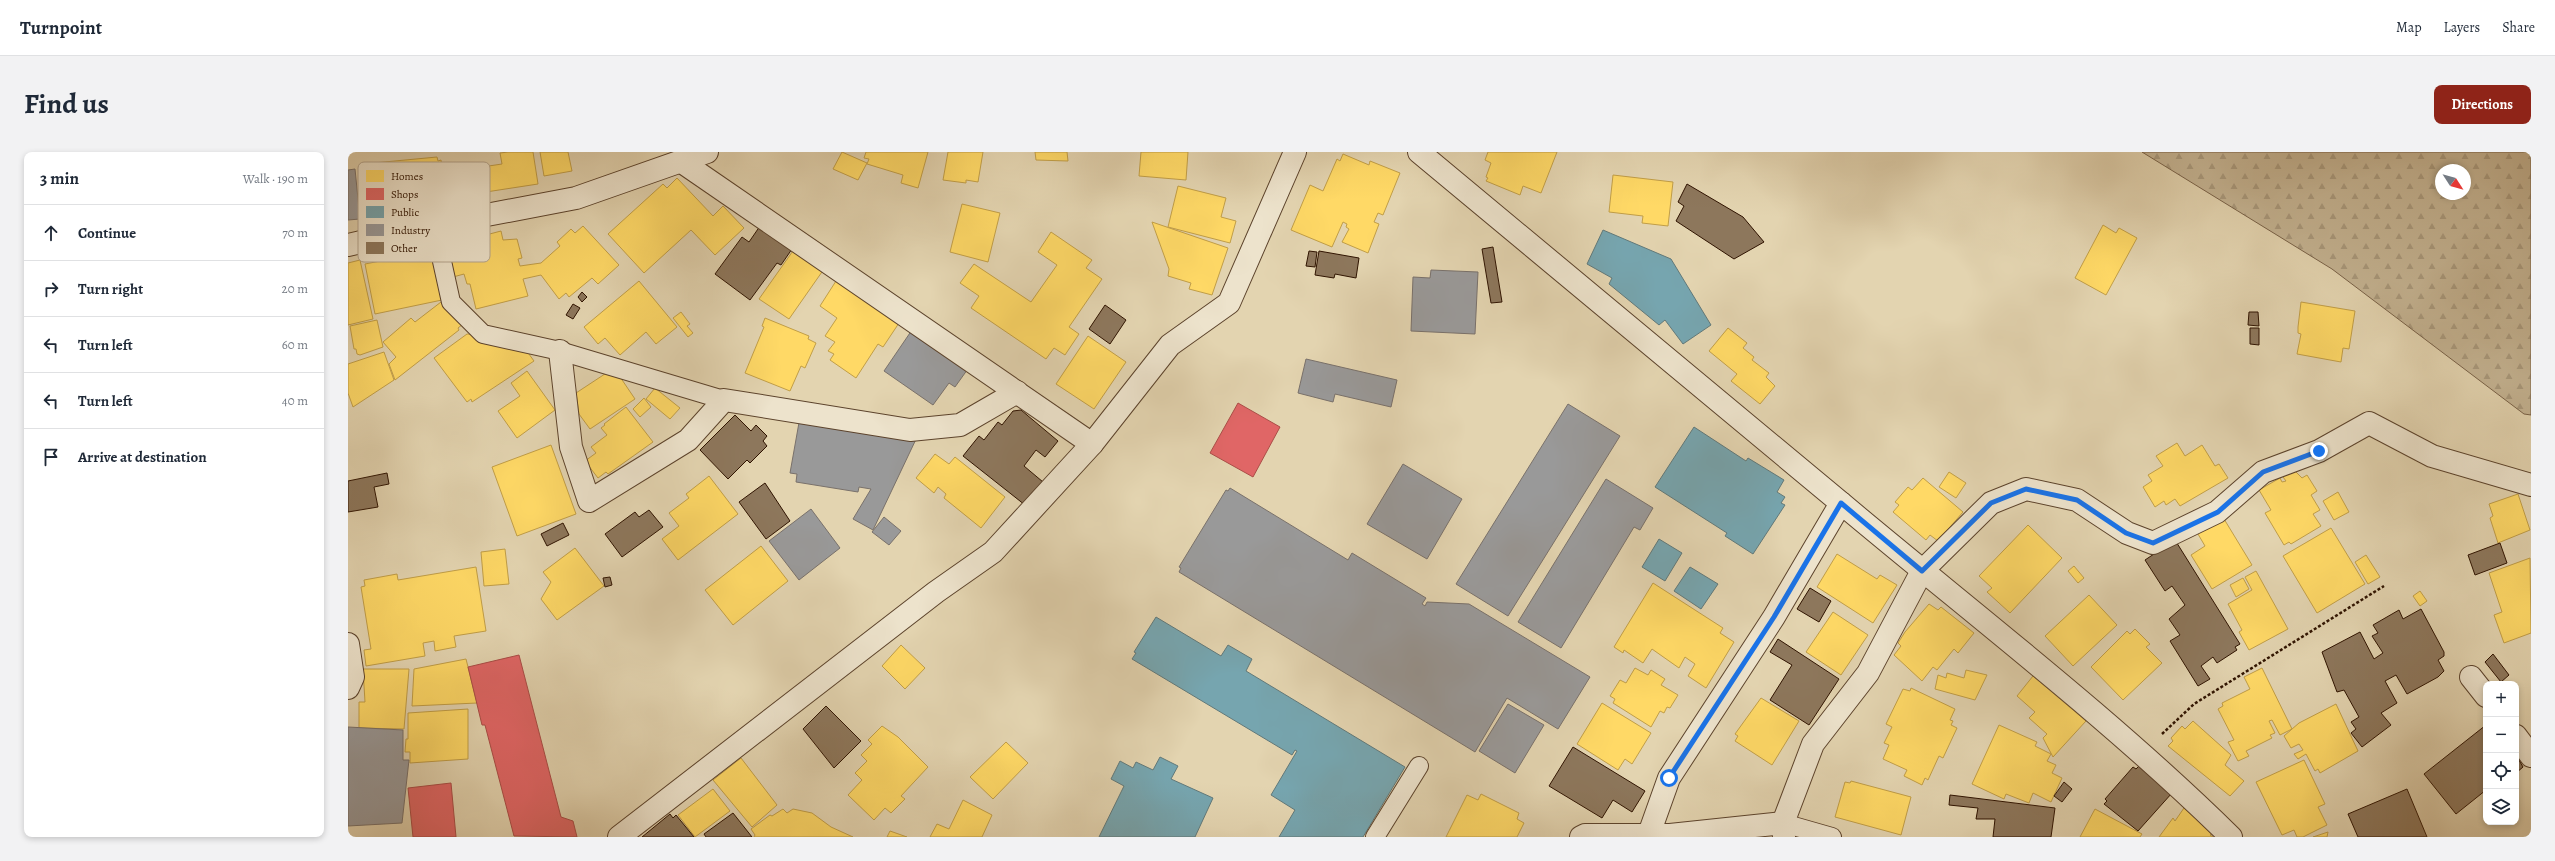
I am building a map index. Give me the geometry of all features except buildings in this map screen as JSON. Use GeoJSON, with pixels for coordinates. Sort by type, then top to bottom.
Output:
{"type":"FeatureCollection","features":[{"type":"Feature","properties":{"kind":"street"},"geometry":{"type":"LineString","coordinates":[[490,214],[576,198],[707,152]]}},
{"type":"Feature","properties":{"kind":"street"},"geometry":{"type":"LineString","coordinates":[[619,837],[936,592],[994,552],[1092,444],[1170,345],[1229,303],[1295,152]]}},
{"type":"Feature","properties":{"kind":"street"},"geometry":{"type":"LineString","coordinates":[[1419,152],[1922,571],[2083,701],[2142,753],[2231,837]]}},
{"type":"Feature","properties":{"kind":"street"},"geometry":{"type":"LineString","coordinates":[[682,162],[1092,444]]}},
{"type":"Feature","properties":{"kind":"street"},"geometry":{"type":"LineString","coordinates":[[348,245],[358,243]]}},
{"type":"Feature","properties":{"kind":"street"},"geometry":{"type":"LineString","coordinates":[[560,351],[572,447],[590,501],[688,440],[724,400],[910,430],[960,425],[1017,392]]}},
{"type":"Feature","properties":{"kind":"street"},"geometry":{"type":"LineString","coordinates":[[1581,837],[1585,835],[1663,836],[1784,830],[1813,744],[1868,673],[1922,571],[1991,503],[2026,489],[2077,500],[2126,533],[2153,543],[2218,512],[2263,472],[2319,451],[2369,424],[2432,456],[2531,486]]}},
{"type":"Feature","properties":{"kind":"street"},"geometry":{"type":"LineString","coordinates":[[1663,836],[1669,778],[1774,617],[1841,503]]}},
{"type":"Feature","properties":{"kind":"street"},"geometry":{"type":"LineString","coordinates":[[348,644],[353,677],[348,688]]}},
{"type":"Feature","properties":{"kind":"street"},"geometry":{"type":"LineString","coordinates":[[2471,677],[2483,692]]}},
{"type":"Feature","properties":{"kind":"street"},"geometry":{"type":"LineString","coordinates":[[2519,740],[2531,756]]}},
{"type":"Feature","properties":{"kind":"lane"},"geometry":{"type":"LineString","coordinates":[[442,262],[451,302],[483,334],[560,351],[724,400]]}},
{"type":"Feature","properties":{"kind":"lane"},"geometry":{"type":"LineString","coordinates":[[1375,837],[1419,766]]}},
{"type":"Feature","properties":{"kind":"lane"},"geometry":{"type":"LineString","coordinates":[[1784,830],[1832,837]]}},
{"type":"Feature","properties":{"kind":"path"},"geometry":{"type":"LineString","coordinates":[[2142,753],[2194,704],[2384,586]]}},
{"type":"Feature","properties":{"kind":"green space"},"geometry":{"type":"Polygon","coordinates":[[[2142,152],[2531,152],[2531,415],[2524,414],[2332,269],[2142,152]]]}},
{"type":"Feature","properties":{"kind":"route"},"geometry":{"type":"LineString","coordinates":[[1669,778],[1774,617],[1841,503],[1922,571],[1991,503],[2026,489],[2077,500],[2126,533],[2153,543],[2218,512],[2263,472],[2319,451]]}}]}
